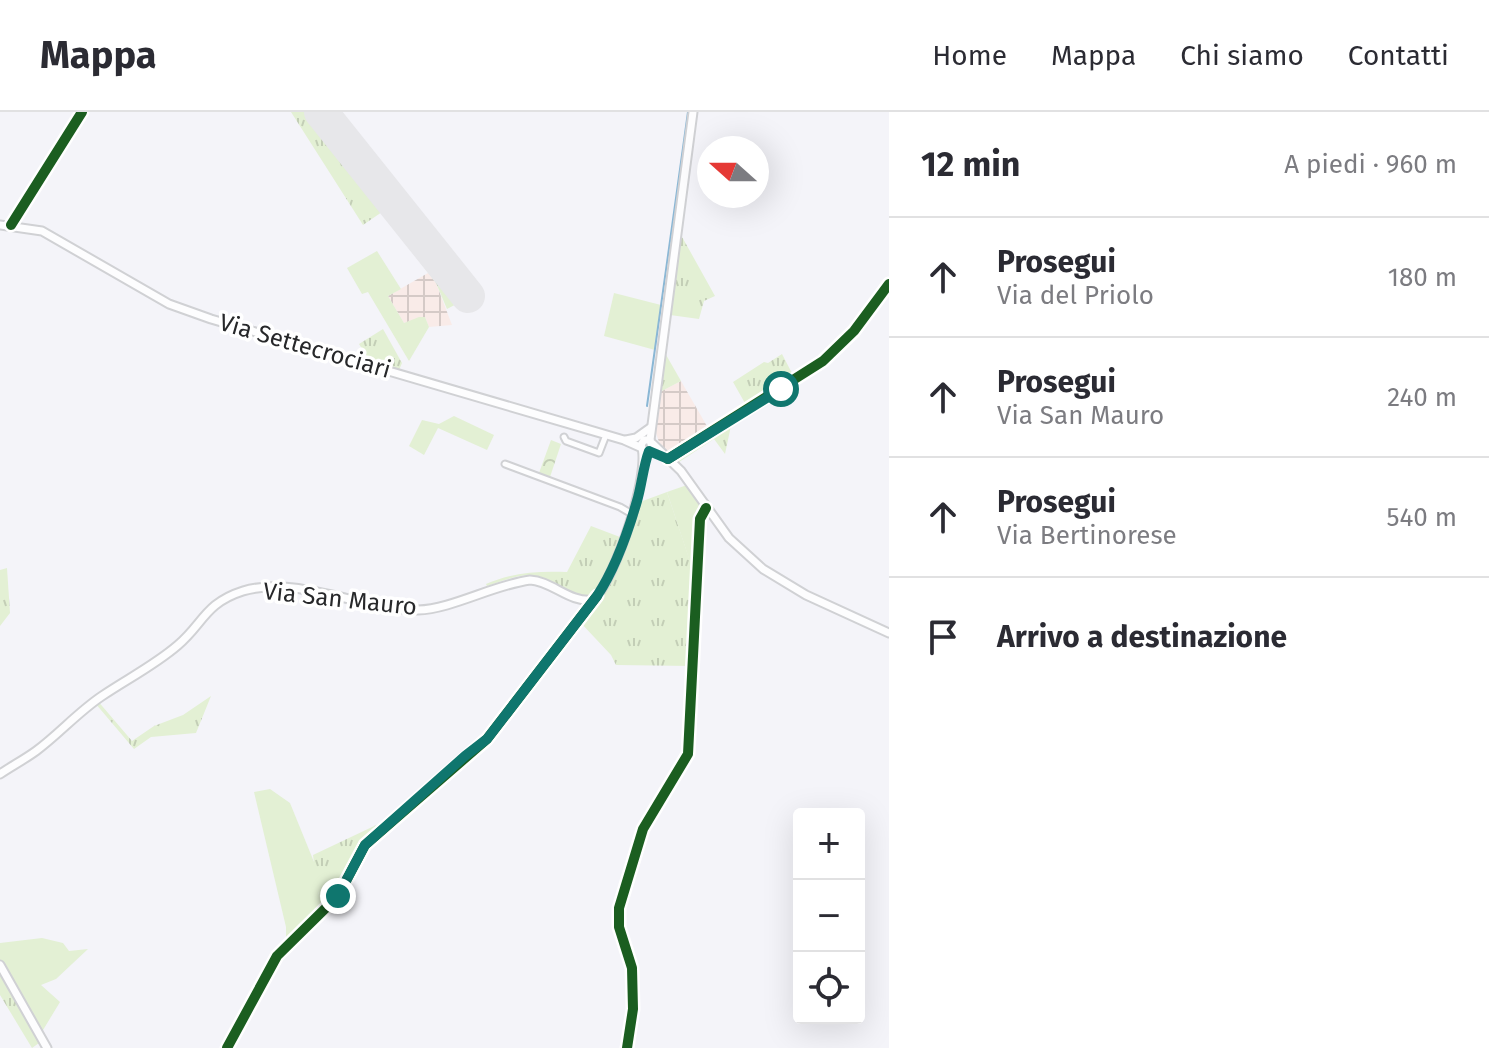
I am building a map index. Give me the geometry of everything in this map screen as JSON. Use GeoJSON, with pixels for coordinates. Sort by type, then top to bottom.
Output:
{"type":"FeatureCollection","features":[{"type":"Feature","properties":{"kind":"main road"},"geometry":{"type":"LineString","coordinates":[[597,596],[628,526],[627,510],[638,499],[693,112]]}},
{"type":"Feature","properties":{"kind":"main road","name":"Via Settecrociari"},"geometry":{"type":"LineString","coordinates":[[0,225],[42,231],[169,304],[211,319],[647,446],[681,471],[729,538],[763,569],[806,595],[889,633]]}},
{"type":"Feature","properties":{"kind":"main road"},"geometry":{"type":"LineString","coordinates":[[624,440],[636,438],[650,428]]}},
{"type":"Feature","properties":{"kind":"main road","name":"Via San Mauro"},"geometry":{"type":"LineString","coordinates":[[0,774],[37,751],[101,696],[181,643],[209,610],[243,591],[275,588],[329,594],[389,609],[413,610],[439,606],[479,592],[530,580],[542,582],[581,600],[593,600],[597,596]]}},
{"type":"Feature","properties":{"kind":"main road"},"geometry":{"type":"LineString","coordinates":[[0,965],[47,1048]]}},
{"type":"Feature","properties":{"kind":"street"},"geometry":{"type":"LineString","coordinates":[[11,225],[82,112]]}},
{"type":"Feature","properties":{"kind":"street"},"geometry":{"type":"LineString","coordinates":[[666,457],[823,361],[854,331],[889,284]]}},
{"type":"Feature","properties":{"kind":"street"},"geometry":{"type":"LineString","coordinates":[[564,437],[566,441],[599,453],[606,435]]}},
{"type":"Feature","properties":{"kind":"street"},"geometry":{"type":"LineString","coordinates":[[505,464],[627,510]]}},
{"type":"Feature","properties":{"kind":"street"},"geometry":{"type":"LineString","coordinates":[[627,1048],[633,1009],[632,968],[619,927],[619,908],[643,829],[688,754],[700,519],[706,508]]}},
{"type":"Feature","properties":{"kind":"street"},"geometry":{"type":"LineString","coordinates":[[227,1048],[277,956],[338,896],[365,845],[487,739],[597,596]]}},
{"type":"Feature","properties":{"kind":"shaded area"},"geometry":{"type":"Polygon","coordinates":[[[428,273],[436,283],[452,325],[429,327],[425,317],[404,323],[388,296],[428,273]]]}},
{"type":"Feature","properties":{"kind":"shaded area"},"geometry":{"type":"Polygon","coordinates":[[[681,381],[708,428],[668,453],[659,442],[655,430],[658,393],[681,381]]]}},
{"type":"Feature","properties":{"kind":"green space"},"geometry":{"type":"Polygon","coordinates":[[[291,112],[313,112],[464,300],[447,309],[436,283],[382,212],[363,225],[291,112]]]}},
{"type":"Feature","properties":{"kind":"green space"},"geometry":{"type":"Polygon","coordinates":[[[681,235],[715,296],[704,301],[699,319],[670,315],[681,235]]]}},
{"type":"Feature","properties":{"kind":"green space"},"geometry":{"type":"Polygon","coordinates":[[[377,251],[401,289],[388,296],[404,323],[425,317],[429,327],[409,361],[368,292],[362,294],[347,268],[377,251]]]}},
{"type":"Feature","properties":{"kind":"green space"},"geometry":{"type":"Polygon","coordinates":[[[614,293],[661,305],[655,350],[604,336],[614,293]]]}},
{"type":"Feature","properties":{"kind":"green space"},"geometry":{"type":"Polygon","coordinates":[[[383,329],[402,363],[399,370],[369,360],[359,344],[383,329]]]}},
{"type":"Feature","properties":{"kind":"green space"},"geometry":{"type":"Polygon","coordinates":[[[665,353],[681,381],[658,393],[665,353]]]}},
{"type":"Feature","properties":{"kind":"green space"},"geometry":{"type":"Polygon","coordinates":[[[782,354],[794,377],[746,405],[733,382],[782,354]]]}},
{"type":"Feature","properties":{"kind":"green space"},"geometry":{"type":"Polygon","coordinates":[[[454,416],[494,435],[487,450],[438,428],[424,455],[409,446],[422,420],[439,424],[454,416]]]}},
{"type":"Feature","properties":{"kind":"green space"},"geometry":{"type":"Polygon","coordinates":[[[732,421],[725,454],[714,439],[679,462],[675,455],[732,421]]]}},
{"type":"Feature","properties":{"kind":"green space"},"geometry":{"type":"Polygon","coordinates":[[[551,440],[561,444],[550,477],[539,473],[551,440]]]}},
{"type":"Feature","properties":{"kind":"green space"},"geometry":{"type":"Polygon","coordinates":[[[687,485],[699,502],[696,568],[693,571],[667,492],[687,485]]]}},
{"type":"Feature","properties":{"kind":"green space"},"geometry":{"type":"Polygon","coordinates":[[[667,492],[693,570],[696,568],[691,666],[616,665],[611,655],[579,621],[601,595],[640,502],[667,492]]]}},
{"type":"Feature","properties":{"kind":"green space"},"geometry":{"type":"Polygon","coordinates":[[[591,526],[620,537],[606,576],[595,594],[582,595],[530,575],[487,586],[496,580],[516,575],[567,572],[591,526]]]}},
{"type":"Feature","properties":{"kind":"green space"},"geometry":{"type":"Polygon","coordinates":[[[7,568],[10,613],[0,626],[0,570],[7,568]]]}},
{"type":"Feature","properties":{"kind":"green space"},"geometry":{"type":"Polygon","coordinates":[[[211,696],[196,733],[151,737],[134,749],[95,703],[97,700],[132,741],[154,726],[183,715],[211,696]]]}},
{"type":"Feature","properties":{"kind":"green space"},"geometry":{"type":"Polygon","coordinates":[[[270,789],[290,803],[323,884],[318,892],[324,909],[286,941],[286,927],[254,792],[270,789]]]}},
{"type":"Feature","properties":{"kind":"green space"},"geometry":{"type":"Polygon","coordinates":[[[389,819],[362,845],[324,909],[318,892],[313,855],[389,819]]]}},
{"type":"Feature","properties":{"kind":"green space"},"geometry":{"type":"Polygon","coordinates":[[[42,938],[63,943],[69,951],[88,949],[56,979],[41,985],[60,1002],[40,1035],[0,962],[0,943],[42,938]]]}},
{"type":"Feature","properties":{"kind":"green space"},"geometry":{"type":"Polygon","coordinates":[[[2,974],[43,1048],[39,1043],[32,1048],[0,995],[2,974]]]}},
{"type":"Feature","properties":{"kind":"waterway"},"geometry":{"type":"LineString","coordinates":[[647,406],[688,112]]}},
{"type":"Feature","properties":{"kind":"runway"},"geometry":{"type":"LineString","coordinates":[[321,112],[468,296]]}},
{"type":"Feature","properties":{"kind":"cycle path"},"geometry":{"type":"LineString","coordinates":[[11,225],[82,112]]}},
{"type":"Feature","properties":{"kind":"cycle path"},"geometry":{"type":"LineString","coordinates":[[668,459],[823,361],[854,331],[889,284]]}},
{"type":"Feature","properties":{"kind":"cycle path"},"geometry":{"type":"LineString","coordinates":[[627,1048],[633,1009],[632,968],[619,927],[619,908],[643,829],[688,754],[700,519],[706,508]]}},
{"type":"Feature","properties":{"kind":"cycle path"},"geometry":{"type":"LineString","coordinates":[[227,1048],[277,956],[338,896],[365,845],[487,739],[597,596]]}},
{"type":"Feature","properties":{"kind":"route"},"geometry":{"type":"LineString","coordinates":[[338,896],[365,845],[487,739],[603,588],[638,499],[649,451],[668,459],[781,389]]}}]}
